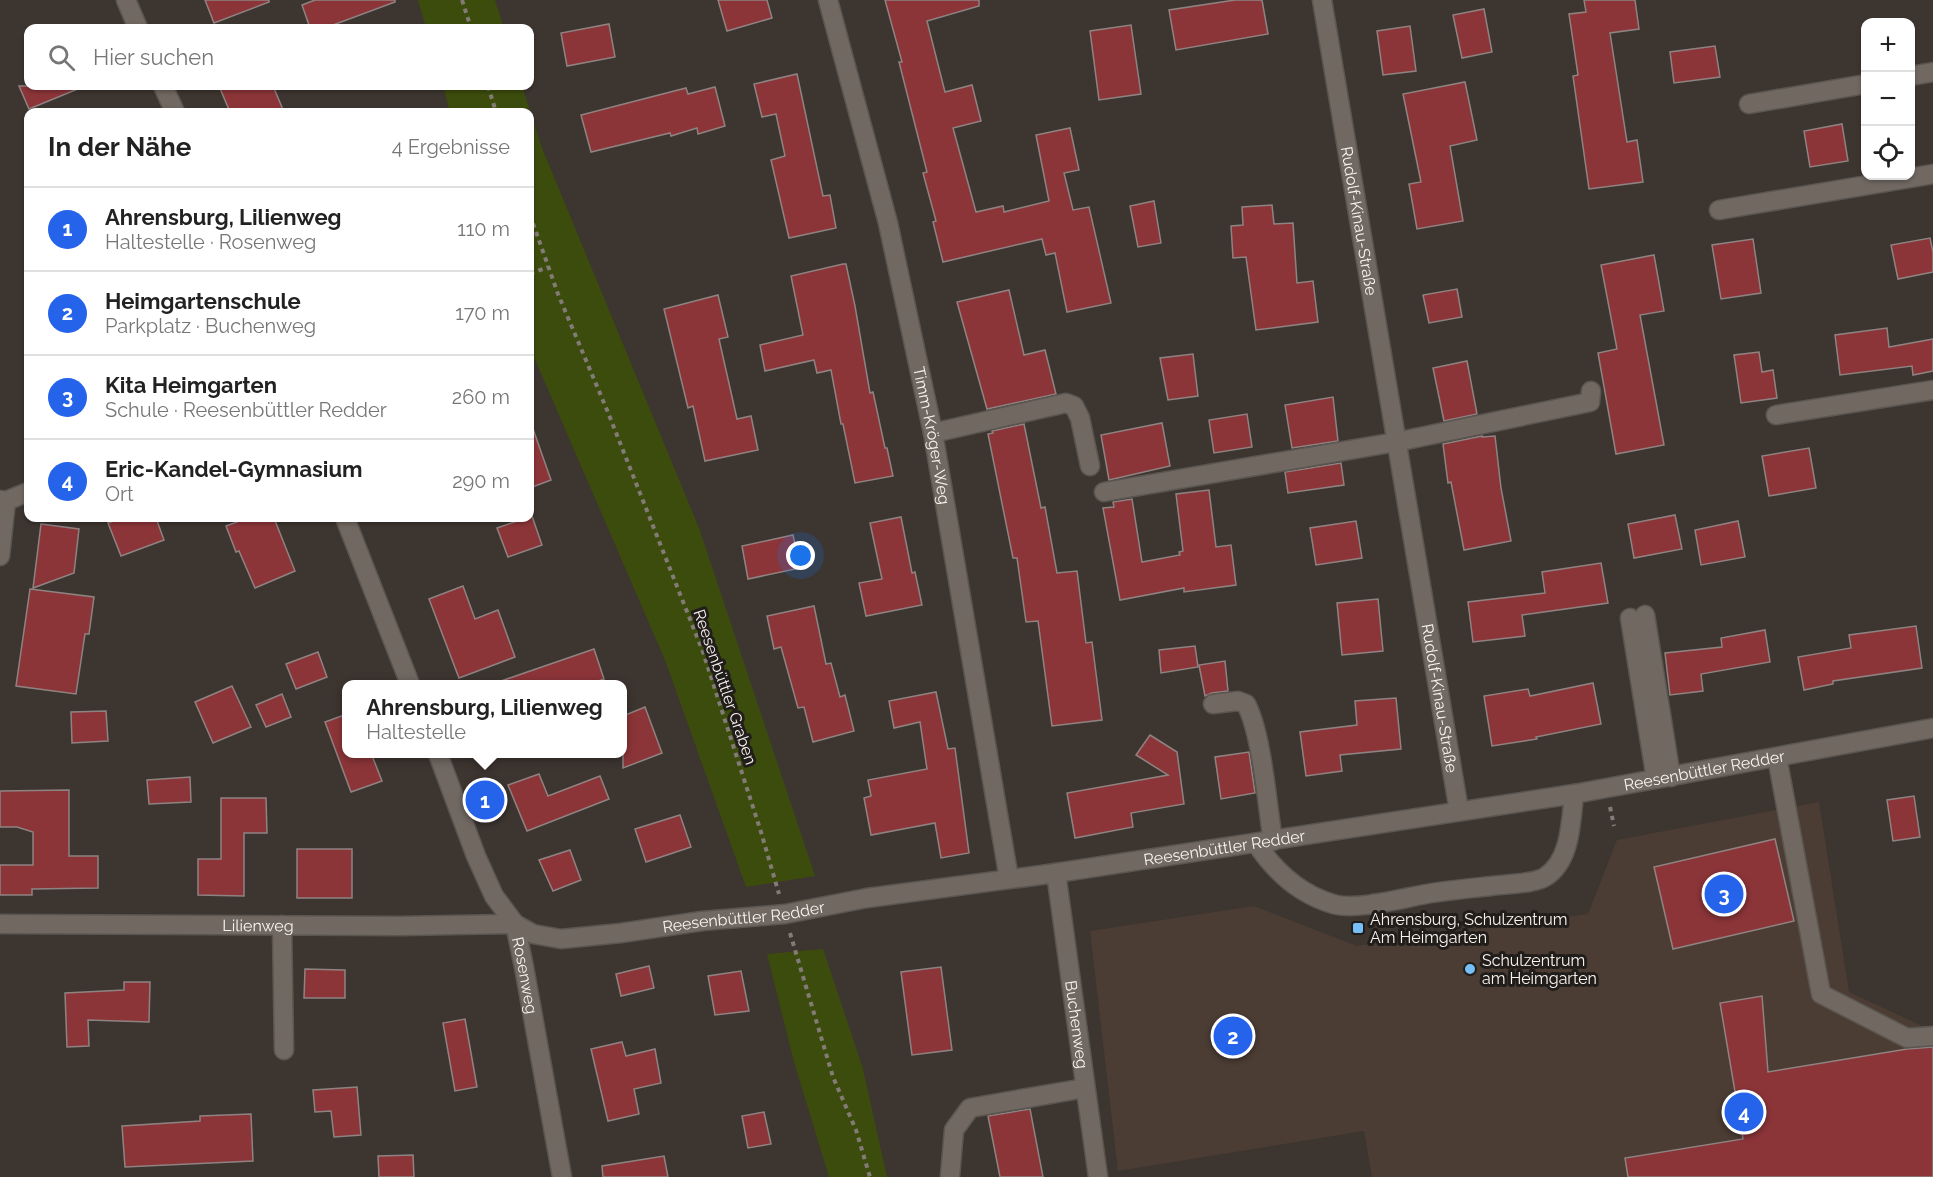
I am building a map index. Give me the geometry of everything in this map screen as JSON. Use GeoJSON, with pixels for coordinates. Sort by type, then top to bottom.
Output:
{"type":"FeatureCollection","features":[{"type":"Feature","properties":{"kind":"street"},"geometry":{"type":"LineString","coordinates":[[126,0],[136,24]]}},
{"type":"Feature","properties":{"kind":"street","name":"Timm-Kröger-Weg"},"geometry":{"type":"LineString","coordinates":[[828,0],[888,223],[933,433],[1009,879]]}},
{"type":"Feature","properties":{"kind":"street","name":"Rudolf-Kinau-Straße"},"geometry":{"type":"LineString","coordinates":[[1322,0],[1459,811]]}},
{"type":"Feature","properties":{"kind":"street"},"geometry":{"type":"LineString","coordinates":[[1915,75],[1933,72]]}},
{"type":"Feature","properties":{"kind":"street"},"geometry":{"type":"LineString","coordinates":[[1749,104],[1861,85]]}},
{"type":"Feature","properties":{"kind":"street"},"geometry":{"type":"LineString","coordinates":[[165,90],[173,108]]}},
{"type":"Feature","properties":{"kind":"street"},"geometry":{"type":"LineString","coordinates":[[1719,210],[1933,174]]}},
{"type":"Feature","properties":{"kind":"street"},"geometry":{"type":"LineString","coordinates":[[1776,415],[1933,390]]}},
{"type":"Feature","properties":{"kind":"street"},"geometry":{"type":"LineString","coordinates":[[1104,492],[1396,442],[1590,402],[1592,391]]}},
{"type":"Feature","properties":{"kind":"street"},"geometry":{"type":"LineString","coordinates":[[933,433],[1066,403],[1074,406],[1080,418],[1090,466]]}},
{"type":"Feature","properties":{"kind":"street"},"geometry":{"type":"LineString","coordinates":[[0,556],[3,501],[24,493]]}},
{"type":"Feature","properties":{"kind":"street"},"geometry":{"type":"LineString","coordinates":[[347,522],[409,680]]}},
{"type":"Feature","properties":{"kind":"street"},"geometry":{"type":"LineString","coordinates":[[1637,617],[1663,778]]}},
{"type":"Feature","properties":{"kind":"street"},"geometry":{"type":"LineString","coordinates":[[1213,704],[1238,701],[1246,704],[1251,714],[1259,749],[1267,860],[1291,884],[1336,905],[1365,904],[1544,878],[1558,864],[1569,839],[1574,794]]}},
{"type":"Feature","properties":{"kind":"street","name":"Reesenbüttler Redder"},"geometry":{"type":"LineString","coordinates":[[515,924],[533,934],[561,939],[702,921],[785,914],[867,898],[1056,873],[1574,794],[1933,728]]}},
{"type":"Feature","properties":{"kind":"street"},"geometry":{"type":"LineString","coordinates":[[1777,757],[1821,994],[1907,1038],[1933,1036]]}},
{"type":"Feature","properties":{"kind":"street","name":"Rosenweg"},"geometry":{"type":"LineString","coordinates":[[440,758],[494,896],[515,924],[562,1177]]}},
{"type":"Feature","properties":{"kind":"street","name":"Buchenweg"},"geometry":{"type":"LineString","coordinates":[[1056,873],[1098,1177]]}},
{"type":"Feature","properties":{"kind":"street","name":"Lilienweg"},"geometry":{"type":"LineString","coordinates":[[0,924],[400,926],[515,924]]}},
{"type":"Feature","properties":{"kind":"street"},"geometry":{"type":"LineString","coordinates":[[282,925],[284,1050]]}},
{"type":"Feature","properties":{"kind":"street"},"geometry":{"type":"LineString","coordinates":[[950,1176],[954,1130],[970,1108],[1085,1088]]}},
{"type":"Feature","properties":{"kind":"path"},"geometry":{"type":"LineString","coordinates":[[462,0],[470,24]]}},
{"type":"Feature","properties":{"kind":"path"},"geometry":{"type":"LineString","coordinates":[[489,90],[495,108]]}},
{"type":"Feature","properties":{"kind":"path","name":"Reesenbüttler Graben"},"geometry":{"type":"LineString","coordinates":[[534,227],[558,294],[608,410],[703,652],[761,832],[833,1077],[856,1130],[870,1177]]}},
{"type":"Feature","properties":{"kind":"path"},"geometry":{"type":"LineString","coordinates":[[534,272],[548,267]]}},
{"type":"Feature","properties":{"kind":"shaded area","name":"Schulzentrum am Heimgarten"},"geometry":{"type":"Polygon","coordinates":[[[1819,802],[1849,992],[1933,1031],[1933,1177],[1372,1177],[1364,1131],[1118,1171],[1090,931],[1254,906],[1357,946],[1588,914],[1617,840],[1819,802]]]}},
{"type":"Feature","properties":{"kind":"green space"},"geometry":{"type":"Polygon","coordinates":[[[418,0],[495,0],[503,24],[425,24],[418,0]]]}},
{"type":"Feature","properties":{"kind":"green space"},"geometry":{"type":"Polygon","coordinates":[[[444,90],[523,90],[529,108],[449,108],[444,90]]]}},
{"type":"Feature","properties":{"kind":"green space"},"geometry":{"type":"Polygon","coordinates":[[[534,123],[542,148],[699,528],[815,876],[746,887],[665,660],[534,357],[534,123]]]}},
{"type":"Feature","properties":{"kind":"green space"},"geometry":{"type":"Polygon","coordinates":[[[823,949],[863,1069],[887,1177],[829,1177],[794,1062],[767,954],[823,949]]]}},
{"type":"Feature","properties":{"kind":"building"},"geometry":{"type":"Polygon","coordinates":[[[205,0],[269,0],[269,2],[214,23],[205,0]]]}},
{"type":"Feature","properties":{"kind":"building"},"geometry":{"type":"Polygon","coordinates":[[[315,0],[395,0],[395,2],[336,24],[309,24],[302,5],[315,0]]]}},
{"type":"Feature","properties":{"kind":"building"},"geometry":{"type":"Polygon","coordinates":[[[718,0],[767,0],[772,18],[727,31],[718,0]]]}},
{"type":"Feature","properties":{"kind":"building"},"geometry":{"type":"Polygon","coordinates":[[[885,0],[979,0],[979,6],[927,21],[945,92],[972,85],[981,121],[953,128],[976,212],[1003,206],[1004,212],[1049,201],[1036,135],[1070,128],[1079,170],[1064,173],[1073,210],[1089,207],[1111,303],[1067,312],[1055,253],[1046,255],[1042,239],[943,262],[933,222],[936,221],[923,173],[927,172],[899,62],[902,62],[885,0]]]}},
{"type":"Feature","properties":{"kind":"building"},"geometry":{"type":"Polygon","coordinates":[[[1235,0],[1262,0],[1268,34],[1176,50],[1169,10],[1235,0]]]}},
{"type":"Feature","properties":{"kind":"building"},"geometry":{"type":"Polygon","coordinates":[[[1584,0],[1635,0],[1639,29],[1610,33],[1627,142],[1637,140],[1643,182],[1589,189],[1573,76],[1578,75],[1569,14],[1586,12],[1584,0]]]}},
{"type":"Feature","properties":{"kind":"building"},"geometry":{"type":"Polygon","coordinates":[[[1484,9],[1492,52],[1462,58],[1453,15],[1484,9]]]}},
{"type":"Feature","properties":{"kind":"building"},"geometry":{"type":"Polygon","coordinates":[[[609,24],[615,57],[567,66],[561,33],[609,24]]]}},
{"type":"Feature","properties":{"kind":"building"},"geometry":{"type":"Polygon","coordinates":[[[1131,25],[1141,94],[1099,100],[1090,31],[1131,25]]]}},
{"type":"Feature","properties":{"kind":"building"},"geometry":{"type":"Polygon","coordinates":[[[1410,26],[1416,71],[1383,75],[1377,31],[1410,26]]]}},
{"type":"Feature","properties":{"kind":"building"},"geometry":{"type":"Polygon","coordinates":[[[1715,46],[1720,77],[1674,83],[1670,52],[1715,46]]]}},
{"type":"Feature","properties":{"kind":"building"},"geometry":{"type":"Polygon","coordinates":[[[797,74],[823,196],[830,195],[836,228],[789,238],[771,160],[785,156],[776,114],[762,117],[754,84],[797,74]]]}},
{"type":"Feature","properties":{"kind":"building"},"geometry":{"type":"Polygon","coordinates":[[[1465,82],[1477,140],[1450,146],[1463,221],[1417,229],[1409,184],[1421,182],[1403,94],[1465,82]]]}},
{"type":"Feature","properties":{"kind":"building"},"geometry":{"type":"Polygon","coordinates":[[[19,86],[24,86],[24,90],[75,90],[31,108],[29,108],[19,86]]]}},
{"type":"Feature","properties":{"kind":"building"},"geometry":{"type":"Polygon","coordinates":[[[715,87],[725,126],[698,134],[697,128],[671,136],[670,133],[591,152],[581,115],[686,88],[688,94],[715,87]]]}},
{"type":"Feature","properties":{"kind":"building"},"geometry":{"type":"Polygon","coordinates":[[[221,90],[275,90],[282,108],[228,108],[221,90]]]}},
{"type":"Feature","properties":{"kind":"building"},"geometry":{"type":"Polygon","coordinates":[[[1842,124],[1848,161],[1810,167],[1804,131],[1842,124]]]}},
{"type":"Feature","properties":{"kind":"building"},"geometry":{"type":"Polygon","coordinates":[[[1154,201],[1161,243],[1138,247],[1130,206],[1154,201]]]}},
{"type":"Feature","properties":{"kind":"building"},"geometry":{"type":"Polygon","coordinates":[[[1272,205],[1274,224],[1293,223],[1297,283],[1313,281],[1318,322],[1256,330],[1246,257],[1233,258],[1231,226],[1243,225],[1242,207],[1272,205]]]}},
{"type":"Feature","properties":{"kind":"building"},"geometry":{"type":"Polygon","coordinates":[[[1930,238],[1933,272],[1898,279],[1891,245],[1930,238]]]}},
{"type":"Feature","properties":{"kind":"building"},"geometry":{"type":"Polygon","coordinates":[[[1753,239],[1761,293],[1721,299],[1712,245],[1753,239]]]}},
{"type":"Feature","properties":{"kind":"building"},"geometry":{"type":"Polygon","coordinates":[[[1654,255],[1664,311],[1640,315],[1664,445],[1616,454],[1598,353],[1617,349],[1601,265],[1654,255]]]}},
{"type":"Feature","properties":{"kind":"building"},"geometry":{"type":"Polygon","coordinates":[[[846,264],[855,306],[870,393],[873,392],[893,476],[855,483],[831,370],[817,373],[814,360],[765,371],[760,345],[803,335],[791,276],[846,264]]]}},
{"type":"Feature","properties":{"kind":"building"},"geometry":{"type":"Polygon","coordinates":[[[1457,289],[1462,317],[1429,323],[1423,295],[1457,289]]]}},
{"type":"Feature","properties":{"kind":"building"},"geometry":{"type":"Polygon","coordinates":[[[1009,290],[1024,355],[1045,350],[1056,394],[987,409],[957,302],[1009,290]]]}},
{"type":"Feature","properties":{"kind":"building"},"geometry":{"type":"Polygon","coordinates":[[[718,295],[728,337],[719,339],[737,419],[751,416],[758,450],[705,461],[693,406],[688,408],[664,309],[718,295]]]}},
{"type":"Feature","properties":{"kind":"building"},"geometry":{"type":"Polygon","coordinates":[[[1887,328],[1889,347],[1933,339],[1933,371],[1913,375],[1912,366],[1840,375],[1835,335],[1887,328]]]}},
{"type":"Feature","properties":{"kind":"building"},"geometry":{"type":"Polygon","coordinates":[[[1759,352],[1762,372],[1773,370],[1777,398],[1741,403],[1734,355],[1759,352]]]}},
{"type":"Feature","properties":{"kind":"building"},"geometry":{"type":"Polygon","coordinates":[[[1193,354],[1198,396],[1168,400],[1160,358],[1193,354]]]}},
{"type":"Feature","properties":{"kind":"building"},"geometry":{"type":"Polygon","coordinates":[[[1467,361],[1477,414],[1444,421],[1433,368],[1467,361]]]}},
{"type":"Feature","properties":{"kind":"building"},"geometry":{"type":"Polygon","coordinates":[[[1333,397],[1338,441],[1292,448],[1285,405],[1333,397]]]}},
{"type":"Feature","properties":{"kind":"building"},"geometry":{"type":"Polygon","coordinates":[[[1247,414],[1252,447],[1214,453],[1209,420],[1247,414]]]}},
{"type":"Feature","properties":{"kind":"building"},"geometry":{"type":"Polygon","coordinates":[[[1162,423],[1170,466],[1109,480],[1101,435],[1162,423]]]}},
{"type":"Feature","properties":{"kind":"building"},"geometry":{"type":"Polygon","coordinates":[[[1024,424],[1041,508],[1045,507],[1057,573],[1077,571],[1086,643],[1092,642],[1102,720],[1052,726],[1038,621],[1026,622],[1017,558],[1013,558],[988,434],[993,433],[992,431],[1024,424]]]}},
{"type":"Feature","properties":{"kind":"building"},"geometry":{"type":"Polygon","coordinates":[[[534,432],[551,480],[534,486],[534,432]]]}},
{"type":"Feature","properties":{"kind":"building"},"geometry":{"type":"Polygon","coordinates":[[[1482,436],[1495,436],[1501,488],[1511,541],[1464,550],[1451,482],[1448,483],[1443,444],[1482,436]]]}},
{"type":"Feature","properties":{"kind":"building"},"geometry":{"type":"Polygon","coordinates":[[[1809,448],[1816,488],[1769,496],[1762,456],[1809,448]]]}},
{"type":"Feature","properties":{"kind":"building"},"geometry":{"type":"Polygon","coordinates":[[[1341,463],[1344,485],[1288,493],[1285,472],[1341,463]]]}},
{"type":"Feature","properties":{"kind":"building"},"geometry":{"type":"Polygon","coordinates":[[[1209,490],[1216,547],[1231,545],[1236,585],[1184,592],[1184,588],[1120,600],[1103,508],[1114,507],[1113,502],[1132,499],[1142,562],[1180,555],[1179,552],[1183,551],[1176,494],[1209,490]]]}},
{"type":"Feature","properties":{"kind":"building"},"geometry":{"type":"Polygon","coordinates":[[[1675,515],[1682,549],[1634,558],[1628,524],[1675,515]]]}},
{"type":"Feature","properties":{"kind":"building"},"geometry":{"type":"Polygon","coordinates":[[[901,517],[912,573],[915,572],[922,605],[866,616],[859,583],[882,579],[870,523],[901,517]]]}},
{"type":"Feature","properties":{"kind":"building"},"geometry":{"type":"Polygon","coordinates":[[[1356,521],[1362,558],[1316,565],[1310,528],[1356,521]]]}},
{"type":"Feature","properties":{"kind":"building"},"geometry":{"type":"Polygon","coordinates":[[[1738,521],[1745,557],[1701,565],[1695,530],[1738,521]]]}},
{"type":"Feature","properties":{"kind":"building"},"geometry":{"type":"Polygon","coordinates":[[[157,522],[164,540],[121,556],[108,523],[157,522]]]}},
{"type":"Feature","properties":{"kind":"building"},"geometry":{"type":"Polygon","coordinates":[[[237,522],[276,522],[295,571],[255,588],[239,551],[236,552],[226,526],[237,522]]]}},
{"type":"Feature","properties":{"kind":"building"},"geometry":{"type":"Polygon","coordinates":[[[514,522],[534,522],[542,545],[508,557],[497,528],[514,522]]]}},
{"type":"Feature","properties":{"kind":"building"},"geometry":{"type":"Polygon","coordinates":[[[41,524],[79,529],[74,573],[33,588],[41,524]]]}},
{"type":"Feature","properties":{"kind":"building"},"geometry":{"type":"Polygon","coordinates":[[[793,535],[800,568],[748,579],[742,546],[793,535]]]}},
{"type":"Feature","properties":{"kind":"building"},"geometry":{"type":"Polygon","coordinates":[[[1601,563],[1608,603],[1522,615],[1525,636],[1473,642],[1468,602],[1545,593],[1542,572],[1601,563]]]}},
{"type":"Feature","properties":{"kind":"building"},"geometry":{"type":"Polygon","coordinates":[[[463,586],[475,619],[498,610],[515,657],[459,678],[429,599],[463,586]]]}},
{"type":"Feature","properties":{"kind":"building"},"geometry":{"type":"Polygon","coordinates":[[[30,589],[94,597],[89,634],[85,634],[76,694],[16,686],[30,589]]]}},
{"type":"Feature","properties":{"kind":"building"},"geometry":{"type":"Polygon","coordinates":[[[1378,599],[1383,651],[1342,655],[1337,603],[1378,599]]]}},
{"type":"Feature","properties":{"kind":"building"},"geometry":{"type":"Polygon","coordinates":[[[814,606],[826,664],[831,663],[840,697],[845,695],[854,731],[813,742],[804,707],[798,708],[781,647],[774,649],[767,616],[814,606]]]}},
{"type":"Feature","properties":{"kind":"building"},"geometry":{"type":"Polygon","coordinates":[[[1916,626],[1922,668],[1833,681],[1833,684],[1804,690],[1798,657],[1851,648],[1849,635],[1916,626]]]}},
{"type":"Feature","properties":{"kind":"building"},"geometry":{"type":"Polygon","coordinates":[[[1765,630],[1770,662],[1701,674],[1703,691],[1670,695],[1665,653],[1722,647],[1721,638],[1765,630]]]}},
{"type":"Feature","properties":{"kind":"building"},"geometry":{"type":"Polygon","coordinates":[[[1195,646],[1198,667],[1161,673],[1159,650],[1195,646]]]}},
{"type":"Feature","properties":{"kind":"building"},"geometry":{"type":"Polygon","coordinates":[[[594,649],[604,679],[601,680],[504,680],[594,649]]]}},
{"type":"Feature","properties":{"kind":"building"},"geometry":{"type":"Polygon","coordinates":[[[318,652],[327,677],[296,689],[286,664],[318,652]]]}},
{"type":"Feature","properties":{"kind":"building"},"geometry":{"type":"Polygon","coordinates":[[[1225,661],[1228,691],[1205,696],[1199,665],[1225,661]]]}},
{"type":"Feature","properties":{"kind":"building"},"geometry":{"type":"Polygon","coordinates":[[[1593,683],[1601,724],[1536,737],[1537,739],[1492,746],[1484,696],[1528,689],[1530,696],[1593,683]]]}},
{"type":"Feature","properties":{"kind":"building"},"geometry":{"type":"Polygon","coordinates":[[[232,686],[251,727],[213,743],[195,702],[232,686]]]}},
{"type":"Feature","properties":{"kind":"building"},"geometry":{"type":"Polygon","coordinates":[[[936,692],[948,749],[955,748],[969,853],[941,858],[935,823],[871,835],[864,798],[871,796],[868,780],[927,769],[920,722],[894,728],[889,701],[936,692]]]}},
{"type":"Feature","properties":{"kind":"building"},"geometry":{"type":"Polygon","coordinates":[[[282,694],[291,717],[266,727],[256,705],[282,694]]]}},
{"type":"Feature","properties":{"kind":"building"},"geometry":{"type":"Polygon","coordinates":[[[1396,698],[1401,749],[1340,755],[1342,771],[1306,776],[1300,732],[1357,725],[1355,701],[1396,698]]]}},
{"type":"Feature","properties":{"kind":"building"},"geometry":{"type":"Polygon","coordinates":[[[645,707],[662,753],[623,768],[623,758],[627,758],[627,714],[645,707]]]}},
{"type":"Feature","properties":{"kind":"building"},"geometry":{"type":"Polygon","coordinates":[[[106,711],[108,741],[72,743],[71,712],[106,711]]]}},
{"type":"Feature","properties":{"kind":"building"},"geometry":{"type":"Polygon","coordinates":[[[342,716],[342,758],[373,758],[382,781],[351,792],[325,722],[342,716]]]}},
{"type":"Feature","properties":{"kind":"building"},"geometry":{"type":"Polygon","coordinates":[[[1150,735],[1177,752],[1184,804],[1131,813],[1133,827],[1075,838],[1067,793],[1168,775],[1136,755],[1150,735]]]}},
{"type":"Feature","properties":{"kind":"building"},"geometry":{"type":"Polygon","coordinates":[[[1249,752],[1255,793],[1221,799],[1215,757],[1249,752]]]}},
{"type":"Feature","properties":{"kind":"building"},"geometry":{"type":"Polygon","coordinates":[[[539,774],[548,796],[600,776],[609,799],[527,831],[508,785],[539,774]]]}},
{"type":"Feature","properties":{"kind":"building"},"geometry":{"type":"Polygon","coordinates":[[[190,777],[191,802],[149,804],[147,780],[190,777]]]}},
{"type":"Feature","properties":{"kind":"building"},"geometry":{"type":"Polygon","coordinates":[[[69,790],[69,856],[98,856],[98,888],[32,889],[32,895],[0,895],[0,865],[33,865],[33,832],[17,827],[0,827],[0,791],[69,790]]]}},
{"type":"Feature","properties":{"kind":"building"},"geometry":{"type":"Polygon","coordinates":[[[1914,796],[1920,837],[1893,841],[1887,800],[1914,796]]]}},
{"type":"Feature","properties":{"kind":"building"},"geometry":{"type":"Polygon","coordinates":[[[221,798],[266,798],[267,833],[244,833],[244,896],[198,895],[198,859],[221,859],[221,798]]]}},
{"type":"Feature","properties":{"kind":"building"},"geometry":{"type":"Polygon","coordinates":[[[680,815],[691,847],[646,862],[635,829],[680,815]]]}},
{"type":"Feature","properties":{"kind":"building"},"geometry":{"type":"Polygon","coordinates":[[[1775,839],[1794,921],[1673,949],[1654,867],[1775,839]]]}},
{"type":"Feature","properties":{"kind":"building"},"geometry":{"type":"Polygon","coordinates":[[[297,849],[352,849],[352,898],[297,898],[297,849]]]}},
{"type":"Feature","properties":{"kind":"building"},"geometry":{"type":"Polygon","coordinates":[[[570,850],[581,880],[553,891],[539,860],[570,850]]]}},
{"type":"Feature","properties":{"kind":"building"},"geometry":{"type":"Polygon","coordinates":[[[649,966],[654,988],[621,996],[616,974],[649,966]]]}},
{"type":"Feature","properties":{"kind":"building"},"geometry":{"type":"Polygon","coordinates":[[[941,967],[952,1050],[912,1055],[901,972],[941,967]]]}},
{"type":"Feature","properties":{"kind":"building"},"geometry":{"type":"Polygon","coordinates":[[[305,969],[345,970],[345,998],[304,998],[305,969]]]}},
{"type":"Feature","properties":{"kind":"building"},"geometry":{"type":"Polygon","coordinates":[[[741,971],[749,1011],[715,1015],[708,976],[741,971]]]}},
{"type":"Feature","properties":{"kind":"building"},"geometry":{"type":"Polygon","coordinates":[[[124,982],[150,982],[149,1022],[88,1020],[89,1046],[67,1047],[65,993],[124,990],[124,982]]]}},
{"type":"Feature","properties":{"kind":"building"},"geometry":{"type":"Polygon","coordinates":[[[1762,996],[1768,1072],[1907,1049],[1933,1047],[1933,1177],[1628,1177],[1625,1158],[1743,1139],[1720,1003],[1762,996]]]}},
{"type":"Feature","properties":{"kind":"building"},"geometry":{"type":"Polygon","coordinates":[[[465,1019],[477,1087],[455,1091],[443,1023],[465,1019]]]}},
{"type":"Feature","properties":{"kind":"building"},"geometry":{"type":"Polygon","coordinates":[[[622,1042],[626,1056],[655,1049],[661,1083],[634,1089],[639,1114],[608,1121],[591,1049],[622,1042]]]}},
{"type":"Feature","properties":{"kind":"building"},"geometry":{"type":"Polygon","coordinates":[[[357,1087],[361,1135],[334,1137],[331,1111],[315,1112],[313,1090],[357,1087]]]}},
{"type":"Feature","properties":{"kind":"building"},"geometry":{"type":"Polygon","coordinates":[[[1030,1109],[1043,1177],[1000,1177],[988,1116],[1030,1109]]]}},
{"type":"Feature","properties":{"kind":"building"},"geometry":{"type":"Polygon","coordinates":[[[764,1112],[771,1144],[748,1148],[742,1116],[764,1112]]]}},
{"type":"Feature","properties":{"kind":"building"},"geometry":{"type":"Polygon","coordinates":[[[251,1114],[253,1161],[125,1167],[122,1126],[200,1121],[200,1116],[251,1114]]]}},
{"type":"Feature","properties":{"kind":"building"},"geometry":{"type":"Polygon","coordinates":[[[413,1155],[414,1177],[379,1177],[378,1156],[413,1155]]]}},
{"type":"Feature","properties":{"kind":"building"},"geometry":{"type":"Polygon","coordinates":[[[664,1156],[668,1177],[603,1177],[602,1166],[664,1156]]]}},
{"type":"Feature","properties":{"kind":"place","name":"Ahrensburg, Lilienweg"},"geometry":{"type":"Point","coordinates":[485,800]}},
{"type":"Feature","properties":{"kind":"place","name":"Kita Heimgarten"},"geometry":{"type":"Point","coordinates":[1724,894]}},
{"type":"Feature","properties":{"kind":"place","name":"Ahrensburg, Schulzentrum Am Heimgarten"},"geometry":{"type":"Point","coordinates":[1358,928]}},
{"type":"Feature","properties":{"kind":"place","name":"Schulzentrum am Heimgarten"},"geometry":{"type":"Point","coordinates":[1470,969]}},
{"type":"Feature","properties":{"kind":"place","name":"Heimgartenschule"},"geometry":{"type":"Point","coordinates":[1233,1036]}},
{"type":"Feature","properties":{"kind":"place","name":"Eric-Kandel-Gymnasium"},"geometry":{"type":"Point","coordinates":[1744,1112]}}]}
